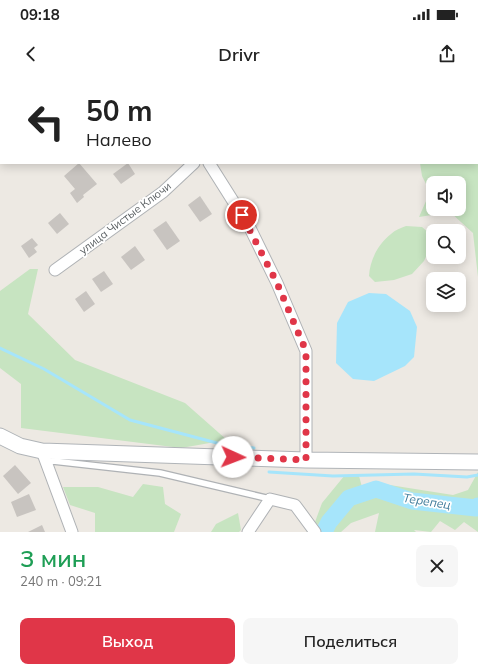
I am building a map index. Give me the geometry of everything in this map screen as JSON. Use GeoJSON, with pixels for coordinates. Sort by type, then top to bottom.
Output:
{"type":"FeatureCollection","features":[{"type":"Feature","properties":{"kind":"street","name":"улица Чистые Ключи"},"geometry":{"type":"LineString","coordinates":[[55,270],[163,192],[193,164]]}},
{"type":"Feature","properties":{"kind":"street"},"geometry":{"type":"LineString","coordinates":[[210,164],[250,228],[277,283],[306,351],[306,460]]}},
{"type":"Feature","properties":{"kind":"street"},"geometry":{"type":"LineString","coordinates":[[0,436],[44,456],[478,462]]}},
{"type":"Feature","properties":{"kind":"street"},"geometry":{"type":"LineString","coordinates":[[44,456],[72,532]]}},
{"type":"Feature","properties":{"kind":"street"},"geometry":{"type":"LineString","coordinates":[[248,532],[270,499],[295,505],[314,531]]}},
{"type":"Feature","properties":{"kind":"lane"},"geometry":{"type":"LineString","coordinates":[[44,456],[53,461],[160,473],[270,499]]}},
{"type":"Feature","properties":{"kind":"green space"},"geometry":{"type":"Polygon","coordinates":[[[420,164],[478,164],[478,277],[473,233],[466,227],[466,224],[463,224],[454,216],[466,216],[466,176],[426,176],[426,184],[422,176],[420,164]]]}},
{"type":"Feature","properties":{"kind":"green space"},"geometry":{"type":"Polygon","coordinates":[[[426,201],[426,216],[419,217],[426,201]]]}},
{"type":"Feature","properties":{"kind":"green space"},"geometry":{"type":"Polygon","coordinates":[[[406,226],[422,227],[426,230],[426,257],[412,274],[394,280],[375,282],[369,276],[373,258],[386,238],[398,229],[406,226]]]}},
{"type":"Feature","properties":{"kind":"green space"},"geometry":{"type":"Polygon","coordinates":[[[30,269],[38,269],[28,314],[75,360],[185,403],[227,440],[181,448],[21,428],[21,384],[0,368],[0,291],[30,269]]]}},
{"type":"Feature","properties":{"kind":"green space"},"geometry":{"type":"Polygon","coordinates":[[[478,472],[478,532],[464,522],[455,530],[440,521],[431,532],[414,530],[416,532],[375,532],[379,513],[351,523],[341,532],[325,532],[315,522],[322,503],[345,475],[359,476],[362,487],[377,483],[453,495],[468,490],[478,472]]]}},
{"type":"Feature","properties":{"kind":"green space"},"geometry":{"type":"Polygon","coordinates":[[[143,484],[163,487],[165,504],[181,514],[174,532],[95,532],[95,513],[70,505],[63,487],[98,487],[133,497],[143,484]]]}},
{"type":"Feature","properties":{"kind":"green space"},"geometry":{"type":"Polygon","coordinates":[[[238,513],[241,530],[239,532],[211,532],[216,524],[238,513]]]}},
{"type":"Feature","properties":{"kind":"water"},"geometry":{"type":"Polygon","coordinates":[[[369,293],[386,294],[410,311],[417,327],[414,357],[405,366],[374,381],[353,379],[336,363],[337,323],[348,302],[369,293]]]}},
{"type":"Feature","properties":{"kind":"building"},"geometry":{"type":"Polygon","coordinates":[[[78,164],[80,164],[97,184],[83,195],[84,197],[77,203],[70,193],[75,189],[64,176],[78,164]]]}},
{"type":"Feature","properties":{"kind":"building"},"geometry":{"type":"Polygon","coordinates":[[[129,164],[135,174],[121,184],[113,174],[129,164]]]}},
{"type":"Feature","properties":{"kind":"building"},"geometry":{"type":"Polygon","coordinates":[[[200,196],[212,214],[200,222],[188,205],[200,196]]]}},
{"type":"Feature","properties":{"kind":"building"},"geometry":{"type":"Polygon","coordinates":[[[60,213],[69,224],[57,234],[48,223],[60,213]]]}},
{"type":"Feature","properties":{"kind":"building"},"geometry":{"type":"Polygon","coordinates":[[[166,221],[180,241],[167,250],[153,230],[166,221]]]}},
{"type":"Feature","properties":{"kind":"building"},"geometry":{"type":"Polygon","coordinates":[[[32,238],[38,245],[34,248],[37,252],[29,258],[21,246],[32,238]]]}},
{"type":"Feature","properties":{"kind":"building"},"geometry":{"type":"Polygon","coordinates":[[[135,246],[145,260],[131,270],[121,257],[135,246]]]}},
{"type":"Feature","properties":{"kind":"building"},"geometry":{"type":"Polygon","coordinates":[[[104,271],[113,284],[101,292],[92,279],[104,271]]]}},
{"type":"Feature","properties":{"kind":"building"},"geometry":{"type":"Polygon","coordinates":[[[86,291],[95,304],[84,312],[75,299],[86,291]]]}},
{"type":"Feature","properties":{"kind":"building"},"geometry":{"type":"Polygon","coordinates":[[[15,465],[31,483],[18,494],[3,476],[15,465]]]}},
{"type":"Feature","properties":{"kind":"building"},"geometry":{"type":"Polygon","coordinates":[[[29,494],[36,510],[17,517],[11,502],[29,494]]]}},
{"type":"Feature","properties":{"kind":"building"},"geometry":{"type":"Polygon","coordinates":[[[42,525],[45,532],[28,532],[42,525]]]}},
{"type":"Feature","properties":{"kind":"waterway"},"geometry":{"type":"LineString","coordinates":[[0,348],[44,369],[130,420],[217,443],[254,448]]}},
{"type":"Feature","properties":{"kind":"waterway"},"geometry":{"type":"LineString","coordinates":[[269,472],[333,476],[414,474],[467,477],[478,475]]}},
{"type":"Feature","properties":{"kind":"waterway","name":"Терепец"},"geometry":{"type":"LineString","coordinates":[[324,532],[329,522],[349,498],[376,489],[412,501],[476,508],[478,506]]}},
{"type":"Feature","properties":{"kind":"route"},"geometry":{"type":"LineString","coordinates":[[233,457],[306,460],[306,351],[277,283],[242,215]]}}]}
